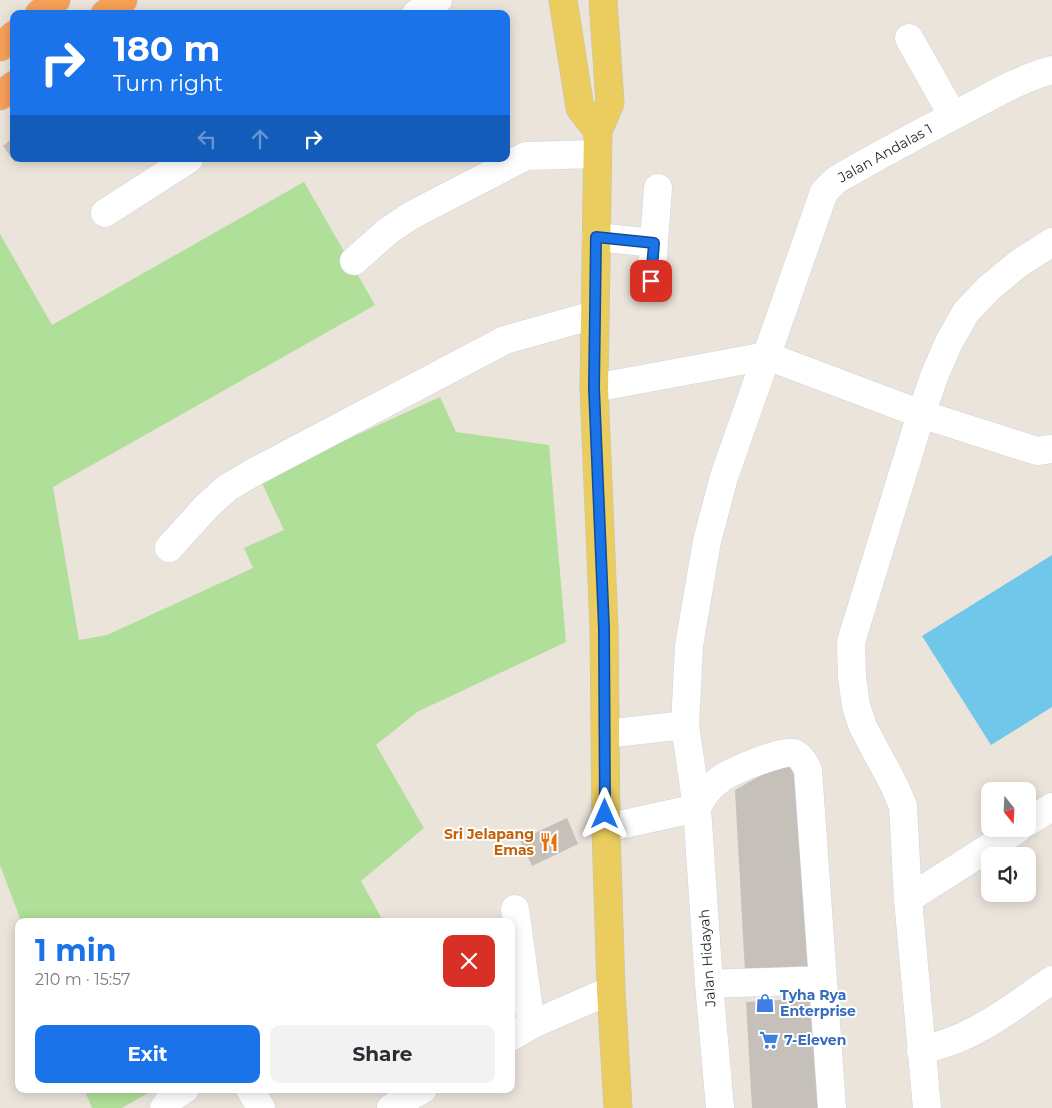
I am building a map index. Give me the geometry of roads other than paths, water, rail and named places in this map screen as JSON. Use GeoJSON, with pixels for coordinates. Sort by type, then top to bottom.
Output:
{"type":"FeatureCollection","features":[{"type":"Feature","properties":{"kind":"highway"},"geometry":{"type":"LineString","coordinates":[[44,10],[56,0]]}},
{"type":"Feature","properties":{"kind":"highway"},"geometry":{"type":"LineString","coordinates":[[110,10],[123,0]]}},
{"type":"Feature","properties":{"kind":"highway"},"geometry":{"type":"LineString","coordinates":[[0,47],[10,38]]}},
{"type":"Feature","properties":{"kind":"highway"},"geometry":{"type":"LineString","coordinates":[[0,96],[10,88]]}},
{"type":"Feature","properties":{"kind":"main road"},"geometry":{"type":"LineString","coordinates":[[563,0],[580,108],[598,143]]}},
{"type":"Feature","properties":{"kind":"main road"},"geometry":{"type":"LineString","coordinates":[[603,0],[610,103],[598,143],[594,388],[604,619],[606,828],[611,990],[618,1108]]}},
{"type":"Feature","properties":{"kind":"street"},"geometry":{"type":"LineString","coordinates":[[422,10],[438,0]]}},
{"type":"Feature","properties":{"kind":"street"},"geometry":{"type":"LineString","coordinates":[[909,38],[953,116]]}},
{"type":"Feature","properties":{"kind":"street","name":"Jalan Andalas 1"},"geometry":{"type":"LineString","coordinates":[[685,725],[689,646],[707,541],[724,477],[824,192],[836,180],[953,116],[1036,74],[1052,70]]}},
{"type":"Feature","properties":{"kind":"street"},"geometry":{"type":"LineString","coordinates":[[354,262],[388,231],[410,216],[526,156],[598,143]]}},
{"type":"Feature","properties":{"kind":"street"},"geometry":{"type":"LineString","coordinates":[[105,213],[184,162]]}},
{"type":"Feature","properties":{"kind":"street"},"geometry":{"type":"LineString","coordinates":[[651,281],[658,188]]}},
{"type":"Feature","properties":{"kind":"street"},"geometry":{"type":"LineString","coordinates":[[596,237],[654,243]]}},
{"type":"Feature","properties":{"kind":"street"},"geometry":{"type":"LineString","coordinates":[[928,1108],[921,1051],[908,899],[903,806],[863,727],[856,706],[852,677],[851,642],[921,414],[946,350],[966,312],[1018,264],[1052,242]]}},
{"type":"Feature","properties":{"kind":"street"},"geometry":{"type":"LineString","coordinates":[[169,548],[206,507],[227,488],[254,472],[505,340],[594,315]]}},
{"type":"Feature","properties":{"kind":"street"},"geometry":{"type":"LineString","coordinates":[[594,388],[767,356],[921,414],[1037,451],[1052,449]]}},
{"type":"Feature","properties":{"kind":"street"},"geometry":{"type":"LineString","coordinates":[[605,734],[685,725]]}},
{"type":"Feature","properties":{"kind":"street","name":"Jalan Hidayah"},"geometry":{"type":"LineString","coordinates":[[685,725],[697,808],[720,1108]]}},
{"type":"Feature","properties":{"kind":"street"},"geometry":{"type":"LineString","coordinates":[[606,828],[697,808],[709,788],[719,779],[780,753],[794,753],[805,762],[808,770],[832,1108]]}},
{"type":"Feature","properties":{"kind":"street"},"geometry":{"type":"LineString","coordinates":[[1036,817],[1052,807]]}},
{"type":"Feature","properties":{"kind":"street"},"geometry":{"type":"LineString","coordinates":[[908,899],[1004,838]]}},
{"type":"Feature","properties":{"kind":"street"},"geometry":{"type":"LineString","coordinates":[[515,909],[521,1031],[611,990]]}},
{"type":"Feature","properties":{"kind":"street"},"geometry":{"type":"LineString","coordinates":[[709,984],[823,980]]}},
{"type":"Feature","properties":{"kind":"street"},"geometry":{"type":"LineString","coordinates":[[921,1051],[967,1035],[991,1022],[1052,980]]}},
{"type":"Feature","properties":{"kind":"street"},"geometry":{"type":"LineString","coordinates":[[252,1093],[261,1108]]}},
{"type":"Feature","properties":{"kind":"street"},"geometry":{"type":"LineString","coordinates":[[391,1108],[417,1093]]}},
{"type":"Feature","properties":{"kind":"water"},"geometry":{"type":"Polygon","coordinates":[[[1052,555],[1052,707],[991,745],[922,636],[1052,555]]]}},
{"type":"Feature","properties":{"kind":"place","name":"Sri Jelapang Emas"},"geometry":{"type":"Point","coordinates":[549,842]}},
{"type":"Feature","properties":{"kind":"place","name":"Tyha Rya Enterprise"},"geometry":{"type":"Point","coordinates":[765,1003]}},
{"type":"Feature","properties":{"kind":"place","name":"7-Eleven"},"geometry":{"type":"Point","coordinates":[769,1040]}}]}
